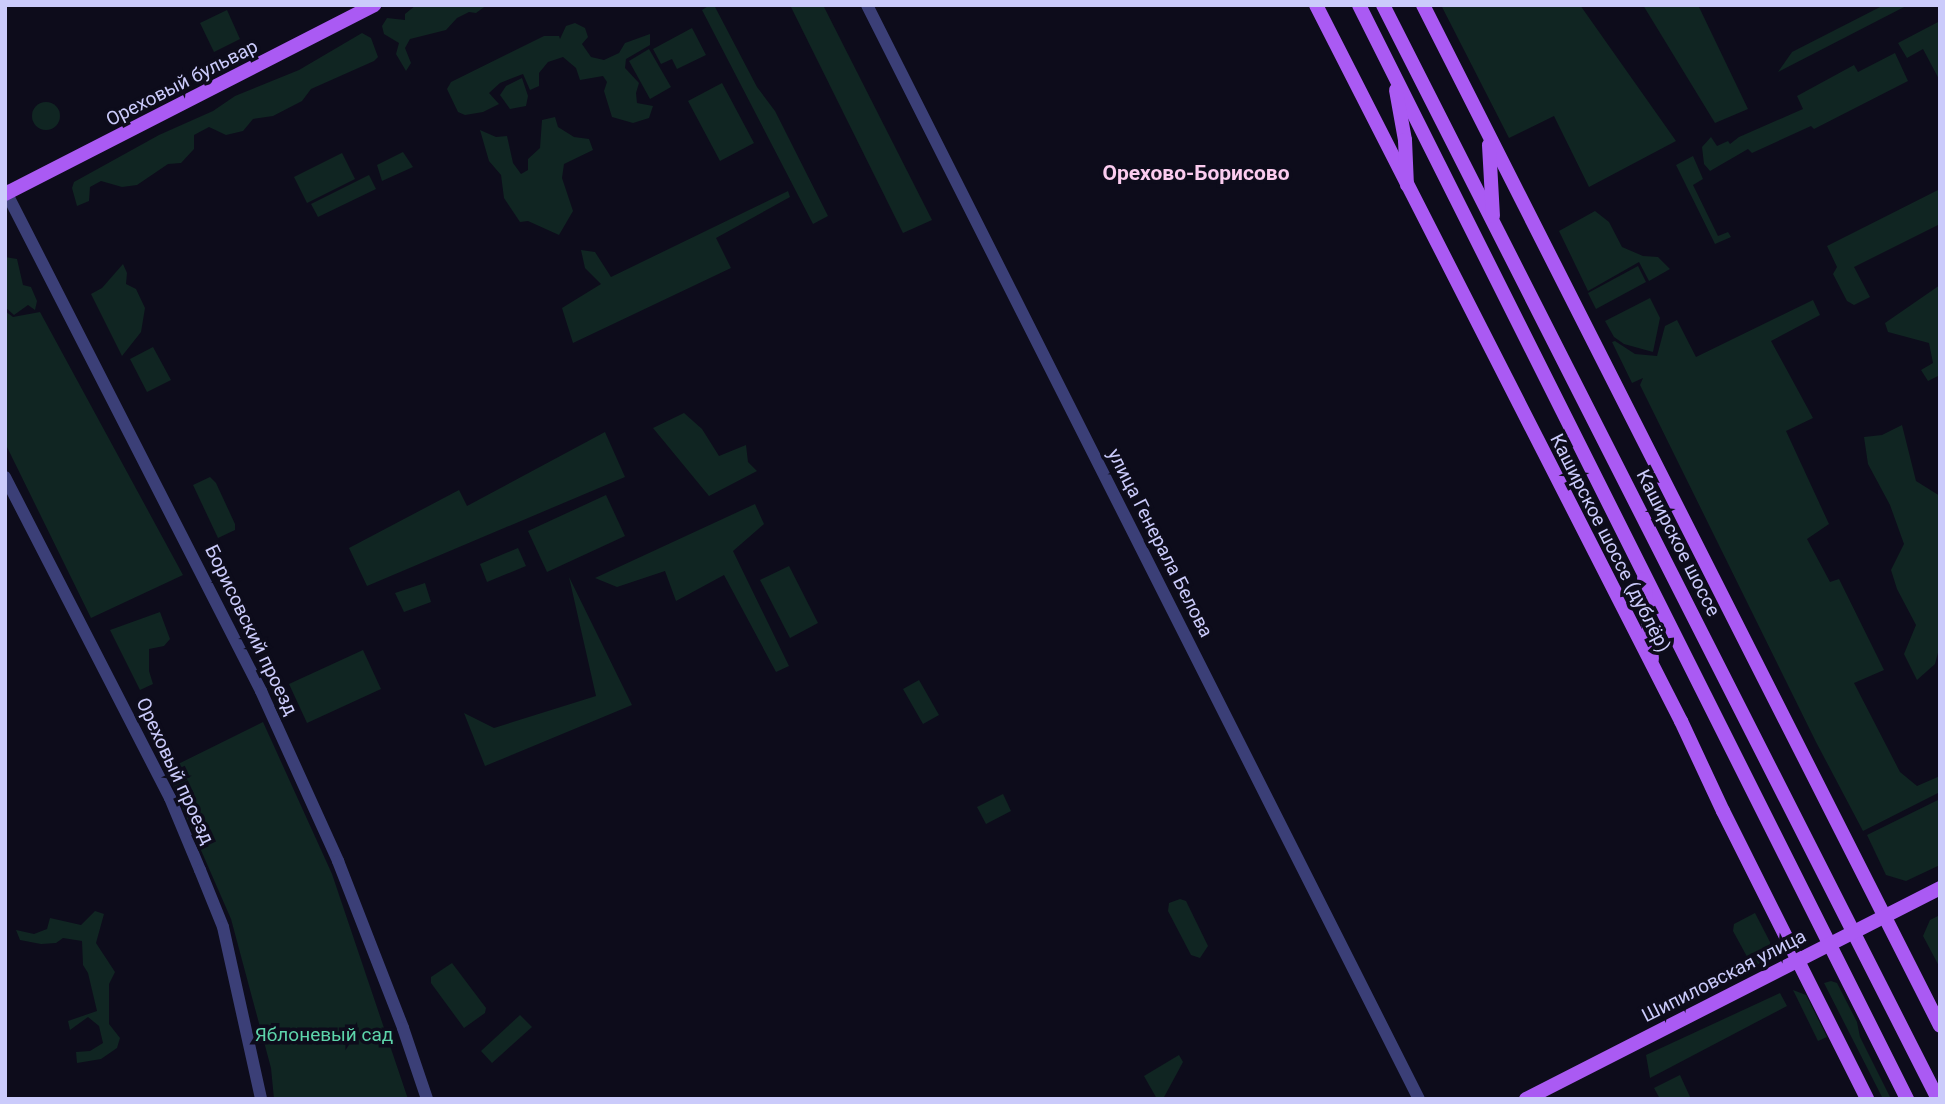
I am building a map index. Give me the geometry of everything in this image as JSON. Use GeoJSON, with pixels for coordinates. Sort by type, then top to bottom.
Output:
{"type":"FeatureCollection","features":[{"type":"Feature","properties":{"kind":"main road","name":"Ореховый бульвар"},"geometry":{"type":"LineString","coordinates":[[6,193],[375,5]]}},
{"type":"Feature","properties":{"kind":"main road","name":"Каширское шоссе (дублёр)"},"geometry":{"type":"LineString","coordinates":[[1316,5],[1867,1099]]}},
{"type":"Feature","properties":{"kind":"main road"},"geometry":{"type":"LineString","coordinates":[[1359,5],[1907,1099]]}},
{"type":"Feature","properties":{"kind":"main road","name":"Каширское шоссе"},"geometry":{"type":"LineString","coordinates":[[1383,5],[1938,1099]]}},
{"type":"Feature","properties":{"kind":"main road"},"geometry":{"type":"LineString","coordinates":[[1423,5],[1940,1026]]}},
{"type":"Feature","properties":{"kind":"main road"},"geometry":{"type":"LineString","coordinates":[[1393,73],[1405,140],[1408,190]]}},
{"type":"Feature","properties":{"kind":"main road"},"geometry":{"type":"LineString","coordinates":[[1488,134],[1493,224]]}},
{"type":"Feature","properties":{"kind":"main road"},"geometry":{"type":"LineString","coordinates":[[1642,567],[1653,670]]}},
{"type":"Feature","properties":{"kind":"main road","name":"Шипиловская улица"},"geometry":{"type":"LineString","coordinates":[[1526,1099],[1940,888]]}},
{"type":"Feature","properties":{"kind":"street","name":"улица Генерала Белова"},"geometry":{"type":"LineString","coordinates":[[867,5],[1419,1099]]}},
{"type":"Feature","properties":{"kind":"street","name":"Борисовский проезд"},"geometry":{"type":"LineString","coordinates":[[6,193],[257,682],[338,861],[389,989],[427,1099]]}},
{"type":"Feature","properties":{"kind":"street","name":"Ореховый проезд"},"geometry":{"type":"LineString","coordinates":[[5,477],[170,798],[200,870],[223,927],[261,1099]]}},
{"type":"Feature","properties":{"kind":"green space"},"geometry":{"type":"Polygon","coordinates":[[[416,5],[487,5],[476,13],[469,12],[457,18],[446,30],[410,39],[405,48],[411,63],[406,71],[396,54],[399,43],[384,34],[382,26],[387,18],[405,20],[405,14],[416,5]]]}},
{"type":"Feature","properties":{"kind":"green space"},"geometry":{"type":"Polygon","coordinates":[[[714,5],[757,87],[775,111],[828,216],[813,224],[702,10],[714,5]]]}},
{"type":"Feature","properties":{"kind":"green space"},"geometry":{"type":"Polygon","coordinates":[[[790,5],[823,5],[932,220],[903,233],[790,5]]]}},
{"type":"Feature","properties":{"kind":"green space"},"geometry":{"type":"Polygon","coordinates":[[[1441,5],[1580,5],[1676,141],[1589,187],[1554,116],[1509,138],[1441,5]]]}},
{"type":"Feature","properties":{"kind":"green space"},"geometry":{"type":"Polygon","coordinates":[[[1643,5],[1698,5],[1748,109],[1715,123],[1643,5]]]}},
{"type":"Feature","properties":{"kind":"green space"},"geometry":{"type":"Polygon","coordinates":[[[1884,5],[1908,5],[1778,72],[1792,52],[1884,5]]]}},
{"type":"Feature","properties":{"kind":"green space"},"geometry":{"type":"Polygon","coordinates":[[[227,10],[240,39],[214,52],[200,23],[227,10]]]}},
{"type":"Feature","properties":{"kind":"green space"},"geometry":{"type":"Polygon","coordinates":[[[1940,21],[1940,81],[1923,49],[1907,58],[1898,43],[1940,21]]]}},
{"type":"Feature","properties":{"kind":"green space"},"geometry":{"type":"Polygon","coordinates":[[[575,23],[585,28],[588,37],[582,44],[591,57],[604,60],[619,53],[625,43],[650,34],[650,45],[626,59],[625,68],[639,83],[637,103],[653,106],[649,118],[633,123],[612,117],[604,91],[607,82],[603,76],[580,80],[576,68],[563,57],[548,62],[539,73],[539,86],[530,90],[523,74],[500,83],[489,93],[499,104],[483,112],[465,115],[458,112],[447,89],[451,82],[544,36],[559,36],[560,39],[566,26],[575,23]]]}},
{"type":"Feature","properties":{"kind":"green space"},"geometry":{"type":"Polygon","coordinates":[[[692,28],[706,55],[677,69],[672,59],[661,64],[653,49],[692,28]]]}},
{"type":"Feature","properties":{"kind":"green space"},"geometry":{"type":"Polygon","coordinates":[[[362,33],[371,38],[378,57],[374,61],[311,89],[302,101],[273,116],[253,119],[243,131],[226,135],[209,127],[194,135],[194,149],[181,163],[168,164],[137,185],[122,187],[101,181],[90,187],[89,201],[77,206],[72,188],[74,182],[159,135],[213,111],[235,96],[299,70],[362,33]]]}},
{"type":"Feature","properties":{"kind":"green space"},"geometry":{"type":"Polygon","coordinates":[[[649,49],[671,87],[650,99],[629,61],[649,49]]]}},
{"type":"Feature","properties":{"kind":"green space"},"geometry":{"type":"Polygon","coordinates":[[[1895,53],[1908,81],[1814,129],[1811,126],[1752,153],[1748,149],[1710,171],[1704,164],[1702,147],[1711,137],[1717,146],[1728,141],[1730,144],[1739,137],[1803,109],[1797,96],[1854,65],[1858,72],[1895,53]]]}},
{"type":"Feature","properties":{"kind":"green space"},"geometry":{"type":"Polygon","coordinates":[[[522,78],[528,96],[526,106],[510,109],[500,95],[506,86],[522,78]]]}},
{"type":"Feature","properties":{"kind":"green space"},"geometry":{"type":"Polygon","coordinates":[[[722,83],[754,143],[720,161],[688,101],[722,83]]]}},
{"type":"Feature","properties":{"kind":"green space"},"geometry":{"type":"Polygon","coordinates":[[[46,102],[56,106],[60,116],[56,126],[46,130],[36,126],[32,116],[36,106],[46,102]]]}},
{"type":"Feature","properties":{"kind":"green space"},"geometry":{"type":"Polygon","coordinates":[[[555,117],[558,127],[574,137],[589,139],[593,150],[564,164],[562,178],[573,211],[559,235],[528,221],[520,222],[504,198],[501,175],[489,161],[480,130],[496,137],[507,136],[513,163],[521,174],[528,170],[528,159],[540,148],[542,120],[555,117]]]}},
{"type":"Feature","properties":{"kind":"green space"},"geometry":{"type":"Polygon","coordinates":[[[403,152],[413,167],[382,181],[377,165],[403,152]]]}},
{"type":"Feature","properties":{"kind":"green space"},"geometry":{"type":"Polygon","coordinates":[[[342,153],[355,179],[307,203],[294,177],[342,153]]]}},
{"type":"Feature","properties":{"kind":"green space"},"geometry":{"type":"Polygon","coordinates":[[[1693,156],[1703,179],[1693,185],[1718,236],[1728,232],[1731,237],[1715,244],[1676,165],[1693,156]]]}},
{"type":"Feature","properties":{"kind":"green space"},"geometry":{"type":"Polygon","coordinates":[[[369,175],[376,189],[318,217],[311,204],[369,175]]]}},
{"type":"Feature","properties":{"kind":"green space"},"geometry":{"type":"Polygon","coordinates":[[[1940,189],[1940,224],[1854,267],[1870,297],[1854,305],[1847,301],[1833,274],[1837,267],[1827,246],[1940,189]]]}},
{"type":"Feature","properties":{"kind":"green space"},"geometry":{"type":"Polygon","coordinates":[[[788,191],[790,197],[716,238],[731,268],[573,343],[562,308],[601,284],[585,268],[581,250],[595,252],[611,277],[788,191]]]}},
{"type":"Feature","properties":{"kind":"green space"},"geometry":{"type":"Polygon","coordinates":[[[1595,211],[1609,222],[1622,247],[1643,256],[1658,257],[1670,269],[1649,281],[1639,262],[1588,291],[1559,231],[1595,211]]]}},
{"type":"Feature","properties":{"kind":"green space"},"geometry":{"type":"Polygon","coordinates":[[[5,257],[17,259],[23,285],[31,287],[37,301],[35,310],[28,305],[14,315],[5,307],[5,257]]]}},
{"type":"Feature","properties":{"kind":"green space"},"geometry":{"type":"Polygon","coordinates":[[[123,264],[127,273],[126,284],[136,289],[145,308],[141,332],[122,356],[91,294],[102,288],[123,264]]]}},
{"type":"Feature","properties":{"kind":"green space"},"geometry":{"type":"Polygon","coordinates":[[[1638,266],[1646,282],[1596,309],[1588,293],[1638,266]]]}},
{"type":"Feature","properties":{"kind":"green space"},"geometry":{"type":"Polygon","coordinates":[[[1940,285],[1940,375],[1928,381],[1921,370],[1933,363],[1929,343],[1888,332],[1885,323],[1940,285]]]}},
{"type":"Feature","properties":{"kind":"green space"},"geometry":{"type":"Polygon","coordinates":[[[1650,298],[1660,318],[1653,352],[1624,344],[1614,337],[1605,321],[1650,298]]]}},
{"type":"Feature","properties":{"kind":"green space"},"geometry":{"type":"Polygon","coordinates":[[[1813,300],[1820,315],[1771,341],[1813,418],[1786,431],[1829,524],[1807,539],[1830,582],[1839,579],[1884,670],[1854,683],[1900,772],[1917,786],[1940,776],[1940,792],[1863,831],[1816,742],[1640,385],[1643,378],[1632,383],[1612,342],[1615,341],[1635,354],[1657,356],[1665,326],[1677,320],[1696,357],[1813,300]]]}},
{"type":"Feature","properties":{"kind":"green space"},"geometry":{"type":"Polygon","coordinates":[[[5,311],[13,317],[40,312],[183,575],[91,618],[5,443],[5,311]]]}},
{"type":"Feature","properties":{"kind":"green space"},"geometry":{"type":"Polygon","coordinates":[[[153,347],[171,380],[147,392],[130,359],[153,347]]]}},
{"type":"Feature","properties":{"kind":"green space"},"geometry":{"type":"Polygon","coordinates":[[[684,413],[702,429],[719,456],[746,445],[748,462],[757,471],[709,496],[653,428],[684,413]]]}},
{"type":"Feature","properties":{"kind":"green space"},"geometry":{"type":"Polygon","coordinates":[[[1902,425],[1916,481],[1940,496],[1940,645],[1935,664],[1917,680],[1904,654],[1916,625],[1897,589],[1891,570],[1904,544],[1890,505],[1868,464],[1864,437],[1882,435],[1902,425]]]}},
{"type":"Feature","properties":{"kind":"green space"},"geometry":{"type":"Polygon","coordinates":[[[605,432],[625,477],[367,586],[349,548],[459,490],[467,506],[605,432]]]}},
{"type":"Feature","properties":{"kind":"green space"},"geometry":{"type":"Polygon","coordinates":[[[210,477],[216,483],[235,524],[235,530],[218,538],[193,485],[210,477]]]}},
{"type":"Feature","properties":{"kind":"green space"},"geometry":{"type":"Polygon","coordinates":[[[606,495],[625,536],[547,572],[528,531],[606,495]]]}},
{"type":"Feature","properties":{"kind":"green space"},"geometry":{"type":"Polygon","coordinates":[[[755,504],[764,524],[733,551],[789,666],[776,672],[724,575],[676,601],[665,571],[617,587],[595,578],[755,504]]]}},
{"type":"Feature","properties":{"kind":"green space"},"geometry":{"type":"Polygon","coordinates":[[[518,548],[526,566],[487,582],[480,564],[518,548]]]}},
{"type":"Feature","properties":{"kind":"green space"},"geometry":{"type":"Polygon","coordinates":[[[789,566],[818,623],[790,638],[760,580],[789,566]]]}},
{"type":"Feature","properties":{"kind":"green space"},"geometry":{"type":"Polygon","coordinates":[[[569,577],[632,705],[485,766],[464,713],[494,728],[596,696],[569,577]]]}},
{"type":"Feature","properties":{"kind":"green space"},"geometry":{"type":"Polygon","coordinates":[[[425,583],[431,602],[404,612],[395,593],[425,583]]]}},
{"type":"Feature","properties":{"kind":"green space"},"geometry":{"type":"Polygon","coordinates":[[[160,612],[170,639],[164,646],[149,649],[149,671],[153,684],[140,690],[110,630],[160,612]]]}},
{"type":"Feature","properties":{"kind":"green space"},"geometry":{"type":"Polygon","coordinates":[[[363,650],[381,689],[307,723],[289,684],[363,650]]]}},
{"type":"Feature","properties":{"kind":"green space"},"geometry":{"type":"Polygon","coordinates":[[[919,680],[939,715],[923,724],[903,689],[919,680]]]}},
{"type":"Feature","properties":{"kind":"green space","name":"Яблоневый сад"},"geometry":{"type":"Polygon","coordinates":[[[263,722],[332,874],[408,1099],[274,1099],[271,1068],[231,919],[166,770],[263,722]]]}},
{"type":"Feature","properties":{"kind":"green space"},"geometry":{"type":"Polygon","coordinates":[[[1003,794],[1011,811],[986,824],[977,807],[1003,794]]]}},
{"type":"Feature","properties":{"kind":"green space"},"geometry":{"type":"Polygon","coordinates":[[[1940,799],[1940,865],[1906,881],[1886,875],[1867,835],[1940,799]]]}},
{"type":"Feature","properties":{"kind":"green space"},"geometry":{"type":"Polygon","coordinates":[[[1180,899],[1186,901],[1208,946],[1200,958],[1191,955],[1168,911],[1169,903],[1180,899]]]}},
{"type":"Feature","properties":{"kind":"green space"},"geometry":{"type":"Polygon","coordinates":[[[95,911],[104,914],[96,943],[115,972],[109,984],[109,1024],[120,1038],[117,1048],[101,1059],[77,1063],[76,1052],[90,1051],[103,1043],[99,1026],[88,1017],[70,1030],[68,1021],[97,1011],[88,973],[83,965],[82,941],[63,938],[56,943],[41,944],[20,940],[16,930],[34,934],[47,929],[50,918],[81,925],[95,911]]]}},
{"type":"Feature","properties":{"kind":"green space"},"geometry":{"type":"Polygon","coordinates":[[[1755,913],[1770,942],[1770,956],[1757,965],[1751,964],[1733,931],[1734,924],[1755,913]]]}},
{"type":"Feature","properties":{"kind":"green space"},"geometry":{"type":"Polygon","coordinates":[[[1940,915],[1940,968],[1923,936],[1930,920],[1940,915]]]}},
{"type":"Feature","properties":{"kind":"green space"},"geometry":{"type":"Polygon","coordinates":[[[452,963],[486,1008],[485,1013],[464,1028],[431,983],[431,977],[452,963]]]}},
{"type":"Feature","properties":{"kind":"green space"},"geometry":{"type":"Polygon","coordinates":[[[1824,983],[1837,983],[1857,1022],[1860,1037],[1891,1099],[1883,1099],[1824,983]]]}},
{"type":"Feature","properties":{"kind":"green space"},"geometry":{"type":"Polygon","coordinates":[[[1793,990],[1806,995],[1827,1037],[1818,1041],[1793,990]]]}},
{"type":"Feature","properties":{"kind":"green space"},"geometry":{"type":"Polygon","coordinates":[[[1780,993],[1787,1006],[1650,1078],[1646,1055],[1780,993]]]}},
{"type":"Feature","properties":{"kind":"green space"},"geometry":{"type":"Polygon","coordinates":[[[520,1015],[532,1027],[492,1063],[481,1051],[520,1015]]]}},
{"type":"Feature","properties":{"kind":"green space"},"geometry":{"type":"Polygon","coordinates":[[[1179,1055],[1183,1062],[1163,1099],[1157,1099],[1144,1076],[1179,1055]]]}},
{"type":"Feature","properties":{"kind":"green space"},"geometry":{"type":"Polygon","coordinates":[[[1680,1075],[1691,1099],[1660,1099],[1654,1088],[1680,1075]]]}},
{"type":"Feature","properties":{"kind":"district","name":"Орехово-Борисово"},"geometry":{"type":"Point","coordinates":[1196,173]}}]}
